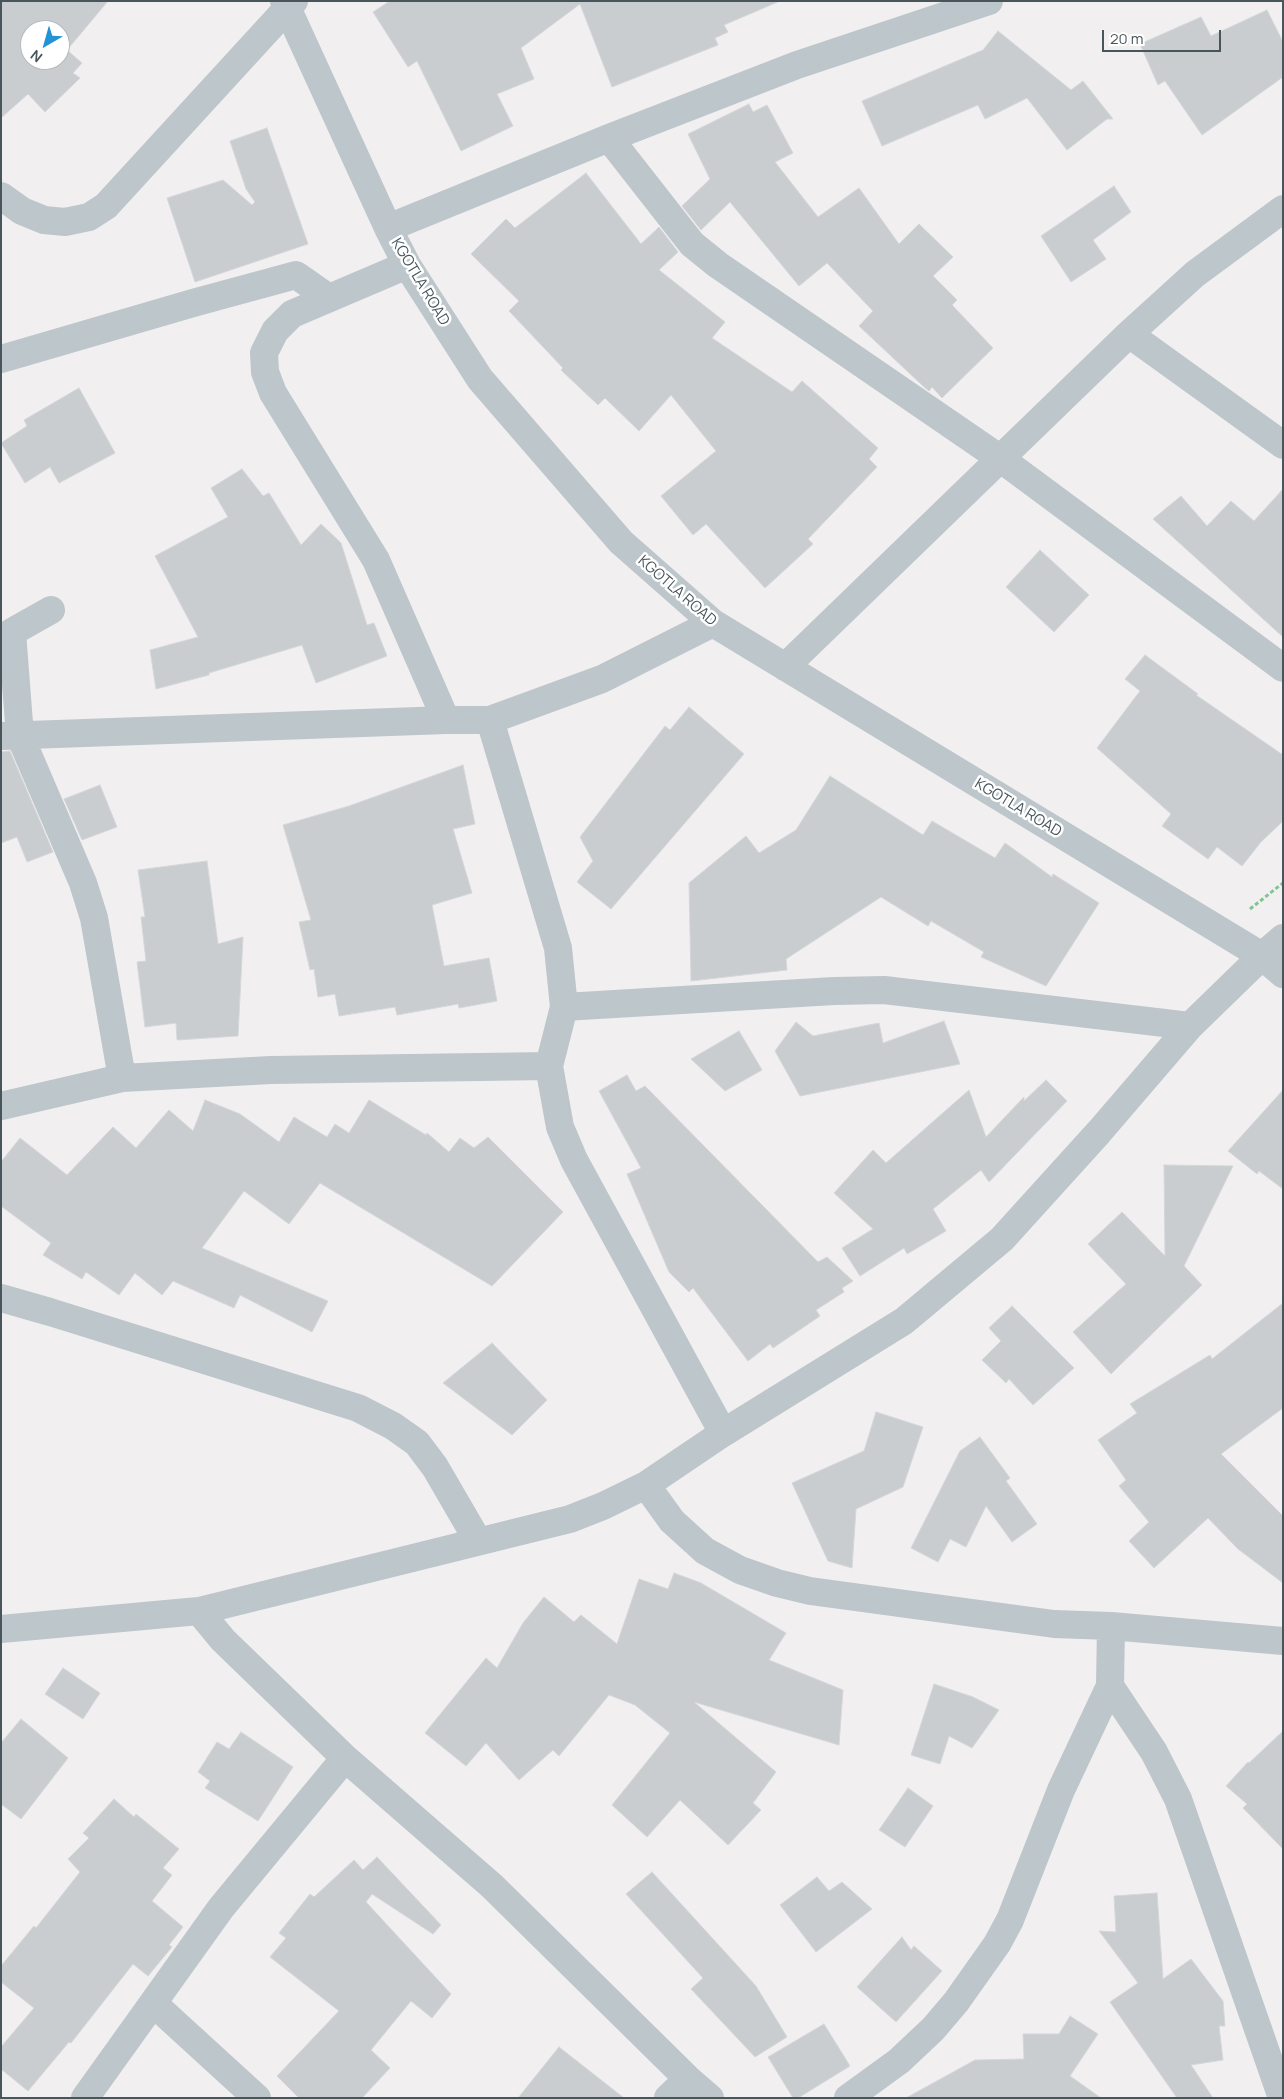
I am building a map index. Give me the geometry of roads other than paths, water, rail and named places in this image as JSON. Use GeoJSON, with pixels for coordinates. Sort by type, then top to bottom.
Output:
{"type":"FeatureCollection","features":[{"type":"Feature","properties":{"kind":"street"},"geometry":{"type":"LineString","coordinates":[[388,228],[609,138],[798,65],[989,1]]}},
{"type":"Feature","properties":{"kind":"street"},"geometry":{"type":"LineString","coordinates":[[1,196],[22,211],[44,220],[65,222],[89,217],[106,206],[288,3]]}},
{"type":"Feature","properties":{"kind":"street","name":"KGOTLA ROAD"},"geometry":{"type":"LineString","coordinates":[[288,3],[388,228],[407,265],[487,386],[621,542],[713,624],[1262,956],[1283,974]]}},
{"type":"Feature","properties":{"kind":"street"},"geometry":{"type":"LineString","coordinates":[[609,138],[692,244],[718,264],[1001,459],[1283,668]]}},
{"type":"Feature","properties":{"kind":"street"},"geometry":{"type":"LineString","coordinates":[[785,667],[1129,334],[1195,274],[1283,209]]}},
{"type":"Feature","properties":{"kind":"street"},"geometry":{"type":"LineString","coordinates":[[407,265],[292,314],[275,331],[264,353],[265,372],[272,393],[376,560],[446,720]]}},
{"type":"Feature","properties":{"kind":"street"},"geometry":{"type":"LineString","coordinates":[[1,360],[193,303],[296,275],[329,298]]}},
{"type":"Feature","properties":{"kind":"street"},"geometry":{"type":"LineString","coordinates":[[1129,334],[1283,445]]}},
{"type":"Feature","properties":{"kind":"street"},"geometry":{"type":"LineString","coordinates":[[51,610],[12,632],[11,736],[83,883],[94,918],[122,1078]]}},
{"type":"Feature","properties":{"kind":"street"},"geometry":{"type":"LineString","coordinates":[[11,736],[490,720],[602,679],[713,624]]}},
{"type":"Feature","properties":{"kind":"street"},"geometry":{"type":"LineString","coordinates":[[490,720],[558,948],[564,1007],[548,1066],[560,1127],[574,1160],[723,1433]]}},
{"type":"Feature","properties":{"kind":"street"},"geometry":{"type":"LineString","coordinates":[[1,1629],[199,1611],[570,1519],[603,1506],[646,1485],[723,1433],[904,1320],[1002,1239],[1099,1132],[1190,1026],[1283,938]]}},
{"type":"Feature","properties":{"kind":"street"},"geometry":{"type":"LineString","coordinates":[[564,1007],[834,991],[884,990],[1190,1026]]}},
{"type":"Feature","properties":{"kind":"street"},"geometry":{"type":"LineString","coordinates":[[1,1106],[122,1078],[271,1070],[548,1066]]}},
{"type":"Feature","properties":{"kind":"street"},"geometry":{"type":"LineString","coordinates":[[1,1298],[59,1314],[358,1408],[393,1426],[417,1443],[435,1467],[478,1541]]}},
{"type":"Feature","properties":{"kind":"street"},"geometry":{"type":"LineString","coordinates":[[646,1485],[672,1521],[705,1551],[740,1570],[777,1583],[810,1591],[1054,1624],[1111,1626],[1283,1640]]}},
{"type":"Feature","properties":{"kind":"street"},"geometry":{"type":"LineString","coordinates":[[199,1611],[223,1640],[345,1758],[492,1886],[688,2079],[710,2098]]}},
{"type":"Feature","properties":{"kind":"street"},"geometry":{"type":"LineString","coordinates":[[848,2098],[899,2061],[933,2029],[956,2002],[997,1944],[1010,1920],[1061,1790],[1110,1686],[1111,1626]]}},
{"type":"Feature","properties":{"kind":"street"},"geometry":{"type":"LineString","coordinates":[[1110,1686],[1154,1752],[1178,1799],[1282,2098]]}},
{"type":"Feature","properties":{"kind":"street"},"geometry":{"type":"LineString","coordinates":[[85,2098],[221,1908],[345,1758]]}},
{"type":"Feature","properties":{"kind":"street"},"geometry":{"type":"LineString","coordinates":[[153,2003],[257,2098]]}},
{"type":"Feature","properties":{"kind":"street"},"geometry":{"type":"LineString","coordinates":[[668,2098],[688,2079]]}}]}
